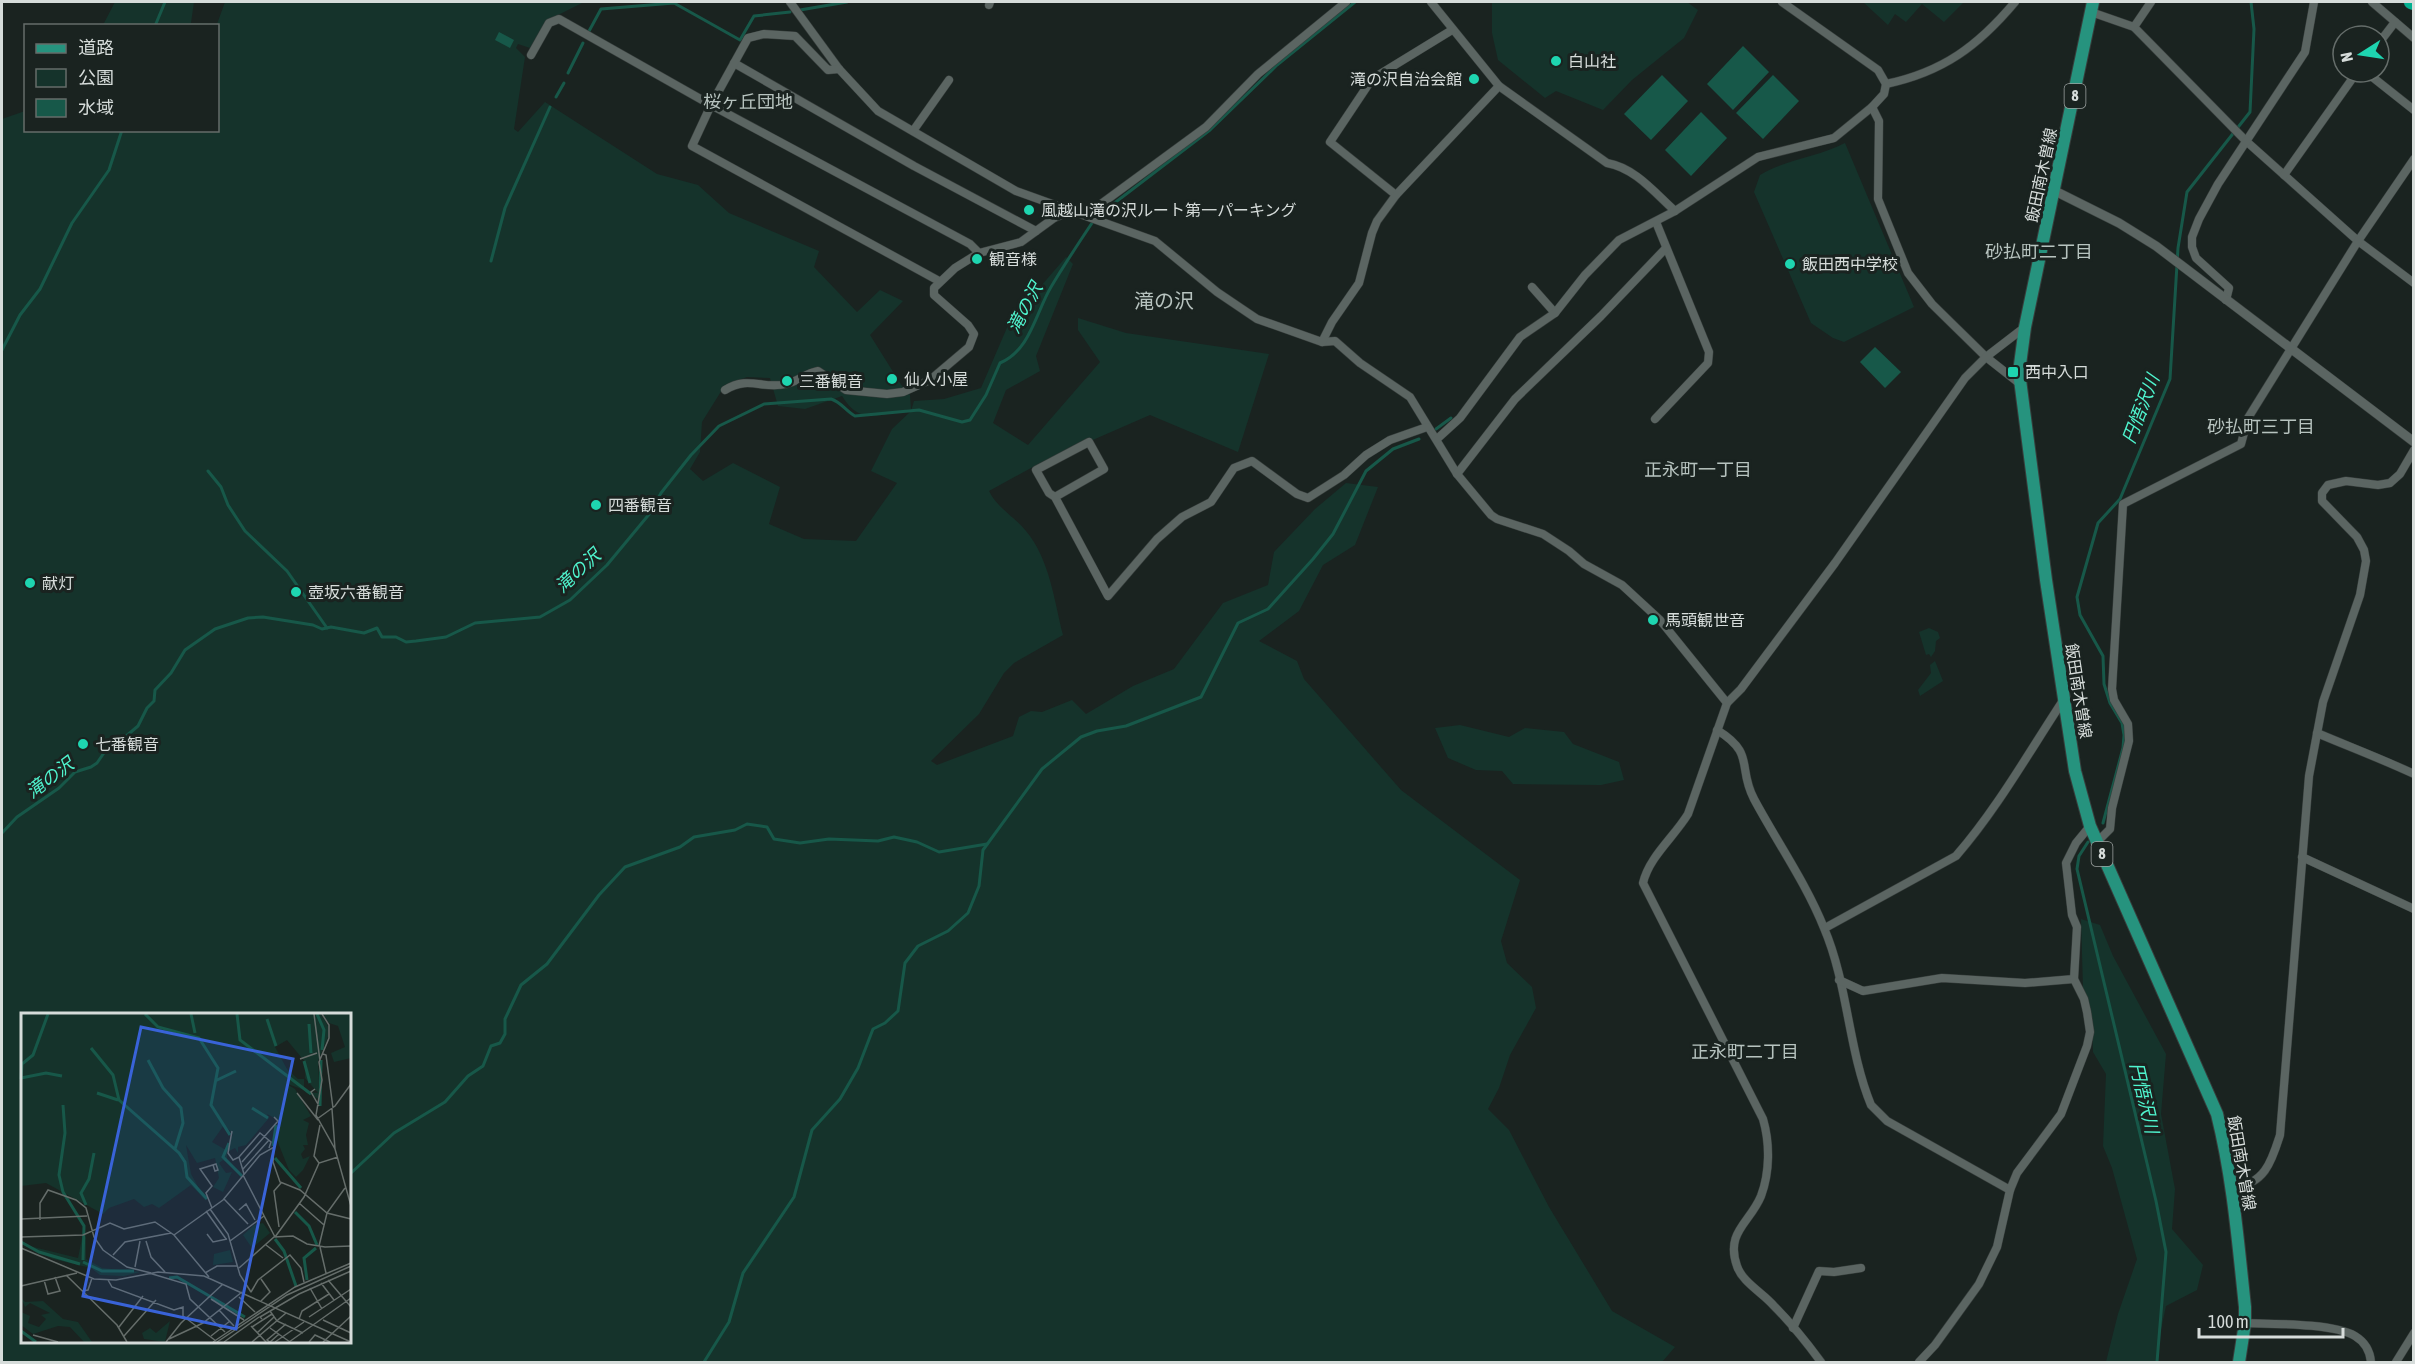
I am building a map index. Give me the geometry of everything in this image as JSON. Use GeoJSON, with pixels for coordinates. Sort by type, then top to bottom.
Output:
{"type":"FeatureCollection","features":[{"type":"Feature","properties":{"kind":"main road","name":"飯田南木曽線"},"geometry":{"type":"LineString","coordinates":[[2092,7],[2025,327],[2019,383],[2075,771],[2090,826],[2217,1114],[2233,1187],[2245,1323],[2239,1362]]}},
{"type":"Feature","properties":{"kind":"street"},"geometry":{"type":"LineString","coordinates":[[790,2],[839,69],[879,111],[1016,191],[1155,241],[1217,292],[1257,319],[1322,342],[1335,341],[1360,363],[1410,397],[1458,474],[1474,496],[1497,519],[1543,534],[1584,564],[1622,585],[1660,620],[1727,703]]}},
{"type":"Feature","properties":{"kind":"street"},"geometry":{"type":"LineString","coordinates":[[1086,215],[1206,127],[1257,74],[1346,2]]}},
{"type":"Feature","properties":{"kind":"street"},"geometry":{"type":"LineString","coordinates":[[1431,2],[1499,86],[1607,163],[1620,165],[1634,174],[1675,211]]}},
{"type":"Feature","properties":{"kind":"street"},"geometry":{"type":"LineString","coordinates":[[1437,439],[1460,418],[1520,337],[1555,313],[1585,275],[1619,240],[1675,211],[1758,157],[1834,138],[1872,107],[1884,94],[1886,84],[1878,70],[1782,2]]}},
{"type":"Feature","properties":{"kind":"street"},"geometry":{"type":"LineString","coordinates":[[1886,84],[1928,72],[1946,64],[1972,45],[2014,2]]}},
{"type":"Feature","properties":{"kind":"street"},"geometry":{"type":"LineString","coordinates":[[2134,27],[2151,2]]}},
{"type":"Feature","properties":{"kind":"street"},"geometry":{"type":"LineString","coordinates":[[2226,300],[2229,288],[2196,258],[2192,247],[2192,237],[2212,194],[2305,52],[2314,2]]}},
{"type":"Feature","properties":{"kind":"street"},"geometry":{"type":"LineString","coordinates":[[2372,2],[2414,38]]}},
{"type":"Feature","properties":{"kind":"street"},"geometry":{"type":"LineString","coordinates":[[2092,7],[2134,27],[2246,141],[2358,241],[2414,283]]}},
{"type":"Feature","properties":{"kind":"street"},"geometry":{"type":"LineString","coordinates":[[531,55],[549,23],[559,19],[711,105],[970,244],[979,253]]}},
{"type":"Feature","properties":{"kind":"street"},"geometry":{"type":"LineString","coordinates":[[2391,27],[2395,22]]}},
{"type":"Feature","properties":{"kind":"street"},"geometry":{"type":"LineString","coordinates":[[1396,195],[1330,142],[1372,79],[1452,30]]}},
{"type":"Feature","properties":{"kind":"street"},"geometry":{"type":"LineString","coordinates":[[839,69],[828,70],[795,36],[764,34],[748,38],[711,105],[692,146],[939,281]]}},
{"type":"Feature","properties":{"kind":"street"},"geometry":{"type":"LineString","coordinates":[[734,63],[914,166],[1036,231]]}},
{"type":"Feature","properties":{"kind":"street"},"geometry":{"type":"LineString","coordinates":[[913,131],[949,80]]}},
{"type":"Feature","properties":{"kind":"street"},"geometry":{"type":"LineString","coordinates":[[2284,175],[2348,84]]}},
{"type":"Feature","properties":{"kind":"street"},"geometry":{"type":"LineString","coordinates":[[2381,84],[2414,110]]}},
{"type":"Feature","properties":{"kind":"street"},"geometry":{"type":"LineString","coordinates":[[1322,342],[1332,322],[1359,283],[1377,221],[1396,195],[1499,86]]}},
{"type":"Feature","properties":{"kind":"street"},"geometry":{"type":"LineString","coordinates":[[1872,107],[1879,121],[1878,200],[1908,273],[1932,303],[1986,357],[2019,383]]}},
{"type":"Feature","properties":{"kind":"street"},"geometry":{"type":"LineString","coordinates":[[2097,842],[2109,829],[2129,741],[2128,724],[2114,700],[2112,689],[2123,504],[2241,444],[2248,418],[2358,241],[2414,159]]}},
{"type":"Feature","properties":{"kind":"street"},"geometry":{"type":"LineString","coordinates":[[2055,191],[2119,224],[2173,259],[2414,442]]}},
{"type":"Feature","properties":{"kind":"street"},"geometry":{"type":"LineString","coordinates":[[725,390],[735,384],[745,382],[786,384],[818,370],[840,388],[862,393],[894,394],[922,385],[969,347],[974,334],[968,325],[934,295],[934,288],[939,281],[979,253],[1021,242],[1054,218],[1071,211]]}},
{"type":"Feature","properties":{"kind":"street"},"geometry":{"type":"LineString","coordinates":[[1655,419],[1708,363],[1709,352],[1656,222]]}},
{"type":"Feature","properties":{"kind":"street"},"geometry":{"type":"LineString","coordinates":[[1458,474],[1515,399],[1594,323],[1666,248]]}},
{"type":"Feature","properties":{"kind":"street"},"geometry":{"type":"LineString","coordinates":[[1532,287],[1555,313]]}},
{"type":"Feature","properties":{"kind":"street"},"geometry":{"type":"LineString","coordinates":[[1821,1362],[1774,1305],[1741,1275],[1737,1267],[1734,1236],[1751,1214],[1761,1195],[1767,1163],[1768,1136],[1763,1119],[1643,884],[1646,870],[1688,814],[1727,703],[1741,689],[1835,563],[1965,378],[1986,357],[2025,327]]}},
{"type":"Feature","properties":{"kind":"street"},"geometry":{"type":"LineString","coordinates":[[1055,497],[1104,469],[1089,442],[1036,470],[1049,494],[1055,497],[1108,596],[1157,539],[1182,517],[1211,502],[1234,468],[1252,461],[1296,494],[1308,498],[1344,475],[1366,454],[1390,440],[1427,427]]}},
{"type":"Feature","properties":{"kind":"street"},"geometry":{"type":"LineString","coordinates":[[2233,1187],[2252,1181],[2270,1165],[2280,1135],[2309,776],[2323,702],[2360,594],[2366,561],[2364,550],[2357,537],[2329,510],[2322,501],[2322,493],[2328,485],[2346,481],[2378,485],[2390,483],[2400,474],[2414,450]]}},
{"type":"Feature","properties":{"kind":"street"},"geometry":{"type":"LineString","coordinates":[[1825,928],[1956,856],[2008,786],[2064,699]]}},
{"type":"Feature","properties":{"kind":"street"},"geometry":{"type":"LineString","coordinates":[[1717,730],[1737,744],[1744,758],[1749,789],[1825,928],[1870,1105],[1887,1121],[2010,1190]]}},
{"type":"Feature","properties":{"kind":"street"},"geometry":{"type":"LineString","coordinates":[[2317,733],[2362,753],[2371,753],[2414,774]]}},
{"type":"Feature","properties":{"kind":"street"},"geometry":{"type":"LineString","coordinates":[[1919,1362],[1935,1345],[1979,1284],[1997,1246],[2010,1190],[2017,1173],[2061,1114],[2087,1046],[2090,1032],[2087,1012],[2084,999],[2074,979],[2077,927],[2072,915],[2066,863],[2076,843],[2090,826]]}},
{"type":"Feature","properties":{"kind":"street"},"geometry":{"type":"LineString","coordinates":[[2302,857],[2414,909]]}},
{"type":"Feature","properties":{"kind":"street"},"geometry":{"type":"LineString","coordinates":[[1839,980],[1863,991],[1942,978],[2025,983],[2074,979]]}},
{"type":"Feature","properties":{"kind":"street"},"geometry":{"type":"LineString","coordinates":[[1793,1328],[1819,1271],[1834,1272],[1861,1268]]}},
{"type":"Feature","properties":{"kind":"street"},"geometry":{"type":"LineString","coordinates":[[2245,1323],[2266,1322],[2342,1330],[2361,1340],[2369,1352],[2371,1362]]}},
{"type":"Feature","properties":{"kind":"street"},"geometry":{"type":"LineString","coordinates":[[2396,1362],[2414,1333]]}},
{"type":"Feature","properties":{"kind":"green space"},"geometry":{"type":"Polygon","coordinates":[[[115,2],[194,2],[191,23],[217,24],[104,24],[115,2]]]}},
{"type":"Feature","properties":{"kind":"green space"},"geometry":{"type":"Polygon","coordinates":[[[225,2],[584,2],[546,21],[530,48],[518,44],[516,48],[525,57],[514,129],[518,132],[545,102],[657,174],[698,185],[729,213],[819,251],[814,267],[857,312],[880,290],[903,301],[870,335],[910,395],[911,409],[881,415],[864,415],[849,406],[842,396],[805,409],[778,406],[770,378],[747,377],[725,385],[702,422],[700,452],[690,469],[703,481],[733,463],[780,487],[769,524],[804,539],[856,541],[897,483],[871,471],[892,429],[911,411],[914,401],[944,399],[981,388],[1009,323],[1066,257],[1073,264],[1036,356],[1040,371],[1006,390],[993,423],[1028,445],[1100,362],[1078,330],[1078,318],[1126,333],[1269,354],[1238,452],[1150,415],[1040,463],[989,491],[996,502],[1026,531],[1041,555],[1063,635],[1014,663],[1004,673],[979,714],[931,761],[937,765],[1013,736],[1019,717],[1031,711],[1042,712],[1072,700],[1086,714],[1133,686],[1174,669],[1223,603],[1268,585],[1274,552],[1315,509],[1346,483],[1378,487],[1355,545],[1323,565],[1299,611],[1259,641],[1297,661],[1304,679],[1401,790],[1520,880],[1501,941],[1507,963],[1532,987],[1536,1008],[1510,1055],[1499,1088],[1488,1109],[1509,1130],[1549,1207],[1612,1311],[1675,1347],[1662,1362],[2,1362],[2,119],[24,111],[24,132],[219,132],[219,24],[217,24],[225,2]]]}},
{"type":"Feature","properties":{"kind":"green space"},"geometry":{"type":"Polygon","coordinates":[[[1492,2],[1687,2],[1698,10],[1684,38],[1632,80],[1603,110],[1556,91],[1545,98],[1498,60],[1492,33],[1492,2]]]}},
{"type":"Feature","properties":{"kind":"green space"},"geometry":{"type":"Polygon","coordinates":[[[1863,2],[1964,2],[1944,22],[1922,4],[1906,22],[1895,14],[1888,25],[1863,2]]]}},
{"type":"Feature","properties":{"kind":"green space"},"geometry":{"type":"Polygon","coordinates":[[[1845,143],[1914,307],[1844,342],[1833,338],[1811,323],[1754,192],[1760,175],[1781,165],[1845,143]]]}},
{"type":"Feature","properties":{"kind":"green space"},"geometry":{"type":"Polygon","coordinates":[[[1929,628],[1938,632],[1940,638],[1936,641],[1935,651],[1931,657],[1929,654],[1926,655],[1919,632],[1929,628]]]}},
{"type":"Feature","properties":{"kind":"green space"},"geometry":{"type":"Polygon","coordinates":[[[1935,661],[1943,681],[1920,696],[1918,690],[1931,673],[1930,665],[1935,661]]]}},
{"type":"Feature","properties":{"kind":"green space"},"geometry":{"type":"Polygon","coordinates":[[[1460,725],[1509,737],[1525,728],[1564,732],[1573,744],[1619,762],[1624,780],[1601,785],[1513,784],[1502,771],[1476,770],[1448,758],[1435,728],[1460,725]]]}},
{"type":"Feature","properties":{"kind":"green space"},"geometry":{"type":"Polygon","coordinates":[[[2081,919],[2100,925],[2113,956],[2166,1054],[2161,1114],[2175,1189],[2172,1229],[2203,1265],[2197,1290],[2166,1306],[2157,1349],[2157,1362],[2106,1362],[2118,1314],[2137,1259],[2112,1168],[2103,1146],[2106,1074],[2093,1052],[2092,1024],[2083,988],[2081,919]]]}},
{"type":"Feature","properties":{"kind":"water"},"geometry":{"type":"Polygon","coordinates":[[[499,32],[514,40],[510,48],[495,40],[499,32]]]}},
{"type":"Feature","properties":{"kind":"water"},"geometry":{"type":"Polygon","coordinates":[[[1743,46],[1769,72],[1733,110],[1707,84],[1743,46]]]}},
{"type":"Feature","properties":{"kind":"water"},"geometry":{"type":"Polygon","coordinates":[[[1662,75],[1688,101],[1651,140],[1624,114],[1662,75]]]}},
{"type":"Feature","properties":{"kind":"water"},"geometry":{"type":"Polygon","coordinates":[[[1773,75],[1799,101],[1763,139],[1736,113],[1773,75]]]}},
{"type":"Feature","properties":{"kind":"water"},"geometry":{"type":"Polygon","coordinates":[[[1701,112],[1727,138],[1691,176],[1665,150],[1701,112]]]}},
{"type":"Feature","properties":{"kind":"water"},"geometry":{"type":"Polygon","coordinates":[[[1875,347],[1901,372],[1885,388],[1860,362],[1875,347]]]}},
{"type":"Feature","properties":{"kind":"waterway"},"geometry":{"type":"LineString","coordinates":[[156,24],[165,2]]}},
{"type":"Feature","properties":{"kind":"waterway"},"geometry":{"type":"LineString","coordinates":[[800,10],[847,2]]}},
{"type":"Feature","properties":{"kind":"waterway","name":"滝の沢"},"geometry":{"type":"LineString","coordinates":[[1104,211],[1210,130],[1277,65],[1355,2]]}},
{"type":"Feature","properties":{"kind":"waterway","name":"円悟沢川"},"geometry":{"type":"LineString","coordinates":[[2103,823],[2123,748],[2124,735],[2122,723],[2110,703],[2104,684],[2103,656],[2080,615],[2077,597],[2098,523],[2120,499],[2170,379],[2178,248],[2187,192],[2250,112],[2254,29],[2251,2]]}},
{"type":"Feature","properties":{"kind":"waterway"},"geometry":{"type":"LineString","coordinates":[[588,33],[601,9],[674,3],[740,40],[754,16],[790,12]]}},
{"type":"Feature","properties":{"kind":"waterway"},"geometry":{"type":"LineString","coordinates":[[568,73],[583,43]]}},
{"type":"Feature","properties":{"kind":"waterway"},"geometry":{"type":"LineString","coordinates":[[556,97],[564,83]]}},
{"type":"Feature","properties":{"kind":"waterway"},"geometry":{"type":"LineString","coordinates":[[491,261],[505,208],[550,107]]}},
{"type":"Feature","properties":{"kind":"waterway"},"geometry":{"type":"LineString","coordinates":[[2,350],[20,315],[40,289],[72,223],[109,170],[121,132]]}},
{"type":"Feature","properties":{"kind":"waterway","name":"滝の沢"},"geometry":{"type":"LineString","coordinates":[[2,833],[17,817],[59,788],[75,772],[97,763],[108,747],[118,743],[138,726],[147,708],[154,701],[155,690],[171,673],[185,650],[215,629],[248,618],[263,617],[313,625],[322,629],[331,627],[364,633],[377,628],[382,637],[396,637],[406,642],[446,637],[475,623],[540,617],[570,600],[607,565],[651,512],[661,493],[691,455],[719,426],[764,404],[831,399],[855,416],[919,410],[962,422],[970,420],[986,395],[1000,363],[1019,350],[1051,287],[1092,223]]}},
{"type":"Feature","properties":{"kind":"waterway"},"geometry":{"type":"LineString","coordinates":[[1436,429],[1451,418]]}},
{"type":"Feature","properties":{"kind":"waterway"},"geometry":{"type":"LineString","coordinates":[[704,1362],[729,1322],[743,1273],[794,1197],[812,1130],[840,1099],[858,1068],[873,1029],[885,1023],[898,1011],[905,963],[918,946],[948,931],[968,913],[979,886],[983,850],[1042,769],[1081,737],[1097,731],[1126,726],[1201,697],[1238,623],[1268,609],[1313,559],[1333,534],[1366,471],[1393,449],[1419,439]]}},
{"type":"Feature","properties":{"kind":"waterway"},"geometry":{"type":"LineString","coordinates":[[208,471],[221,487],[228,505],[245,531],[287,571],[327,628]]}},
{"type":"Feature","properties":{"kind":"waterway"},"geometry":{"type":"LineString","coordinates":[[351,1173],[394,1133],[445,1102],[468,1076],[483,1066],[491,1046],[500,1043],[505,1034],[505,1019],[521,985],[547,964],[599,895],[625,867],[680,847],[694,837],[735,830],[747,824],[767,827],[774,839],[800,843],[829,839],[878,841],[894,837],[917,842],[939,852],[987,844]]}},
{"type":"Feature","properties":{"kind":"waterway","name":"円悟沢川"},"geometry":{"type":"LineString","coordinates":[[2088,842],[2079,856],[2077,869],[2156,1201],[2166,1252],[2157,1362]]}},
{"type":"Feature","properties":{"kind":"place","name":"白山社"},"geometry":{"type":"Point","coordinates":[1556,61]}},
{"type":"Feature","properties":{"kind":"place","name":"滝の沢自治会館"},"geometry":{"type":"Point","coordinates":[1474,79]}},
{"type":"Feature","properties":{"kind":"place","name":"風越山滝の沢ルート第一パーキング"},"geometry":{"type":"Point","coordinates":[1029,210]}},
{"type":"Feature","properties":{"kind":"place","name":"観音様"},"geometry":{"type":"Point","coordinates":[977,259]}},
{"type":"Feature","properties":{"kind":"place","name":"飯田西中学校"},"geometry":{"type":"Point","coordinates":[1790,264]}},
{"type":"Feature","properties":{"kind":"place","name":"西中入口"},"geometry":{"type":"Point","coordinates":[2013,372]}},
{"type":"Feature","properties":{"kind":"place","name":"仙人小屋"},"geometry":{"type":"Point","coordinates":[892,379]}},
{"type":"Feature","properties":{"kind":"place","name":"三番観音"},"geometry":{"type":"Point","coordinates":[787,381]}},
{"type":"Feature","properties":{"kind":"place","name":"四番観音"},"geometry":{"type":"Point","coordinates":[596,505]}},
{"type":"Feature","properties":{"kind":"place","name":"献灯"},"geometry":{"type":"Point","coordinates":[30,583]}},
{"type":"Feature","properties":{"kind":"place","name":"壺坂六番観音"},"geometry":{"type":"Point","coordinates":[296,592]}},
{"type":"Feature","properties":{"kind":"place","name":"馬頭観世音"},"geometry":{"type":"Point","coordinates":[1653,620]}},
{"type":"Feature","properties":{"kind":"place","name":"七番観音"},"geometry":{"type":"Point","coordinates":[83,744]}},
{"type":"Feature","properties":{"kind":"district","name":"桜ヶ丘団地"},"geometry":{"type":"Point","coordinates":[748,102]}},
{"type":"Feature","properties":{"kind":"district","name":"砂払町二丁目"},"geometry":{"type":"Point","coordinates":[2039,252]}},
{"type":"Feature","properties":{"kind":"district","name":"滝の沢"},"geometry":{"type":"Point","coordinates":[1164,301]}},
{"type":"Feature","properties":{"kind":"district","name":"砂払町三丁目"},"geometry":{"type":"Point","coordinates":[2261,427]}},
{"type":"Feature","properties":{"kind":"district","name":"正永町一丁目"},"geometry":{"type":"Point","coordinates":[1698,470]}},
{"type":"Feature","properties":{"kind":"district","name":"正永町二丁目"},"geometry":{"type":"Point","coordinates":[1745,1052]}}]}
